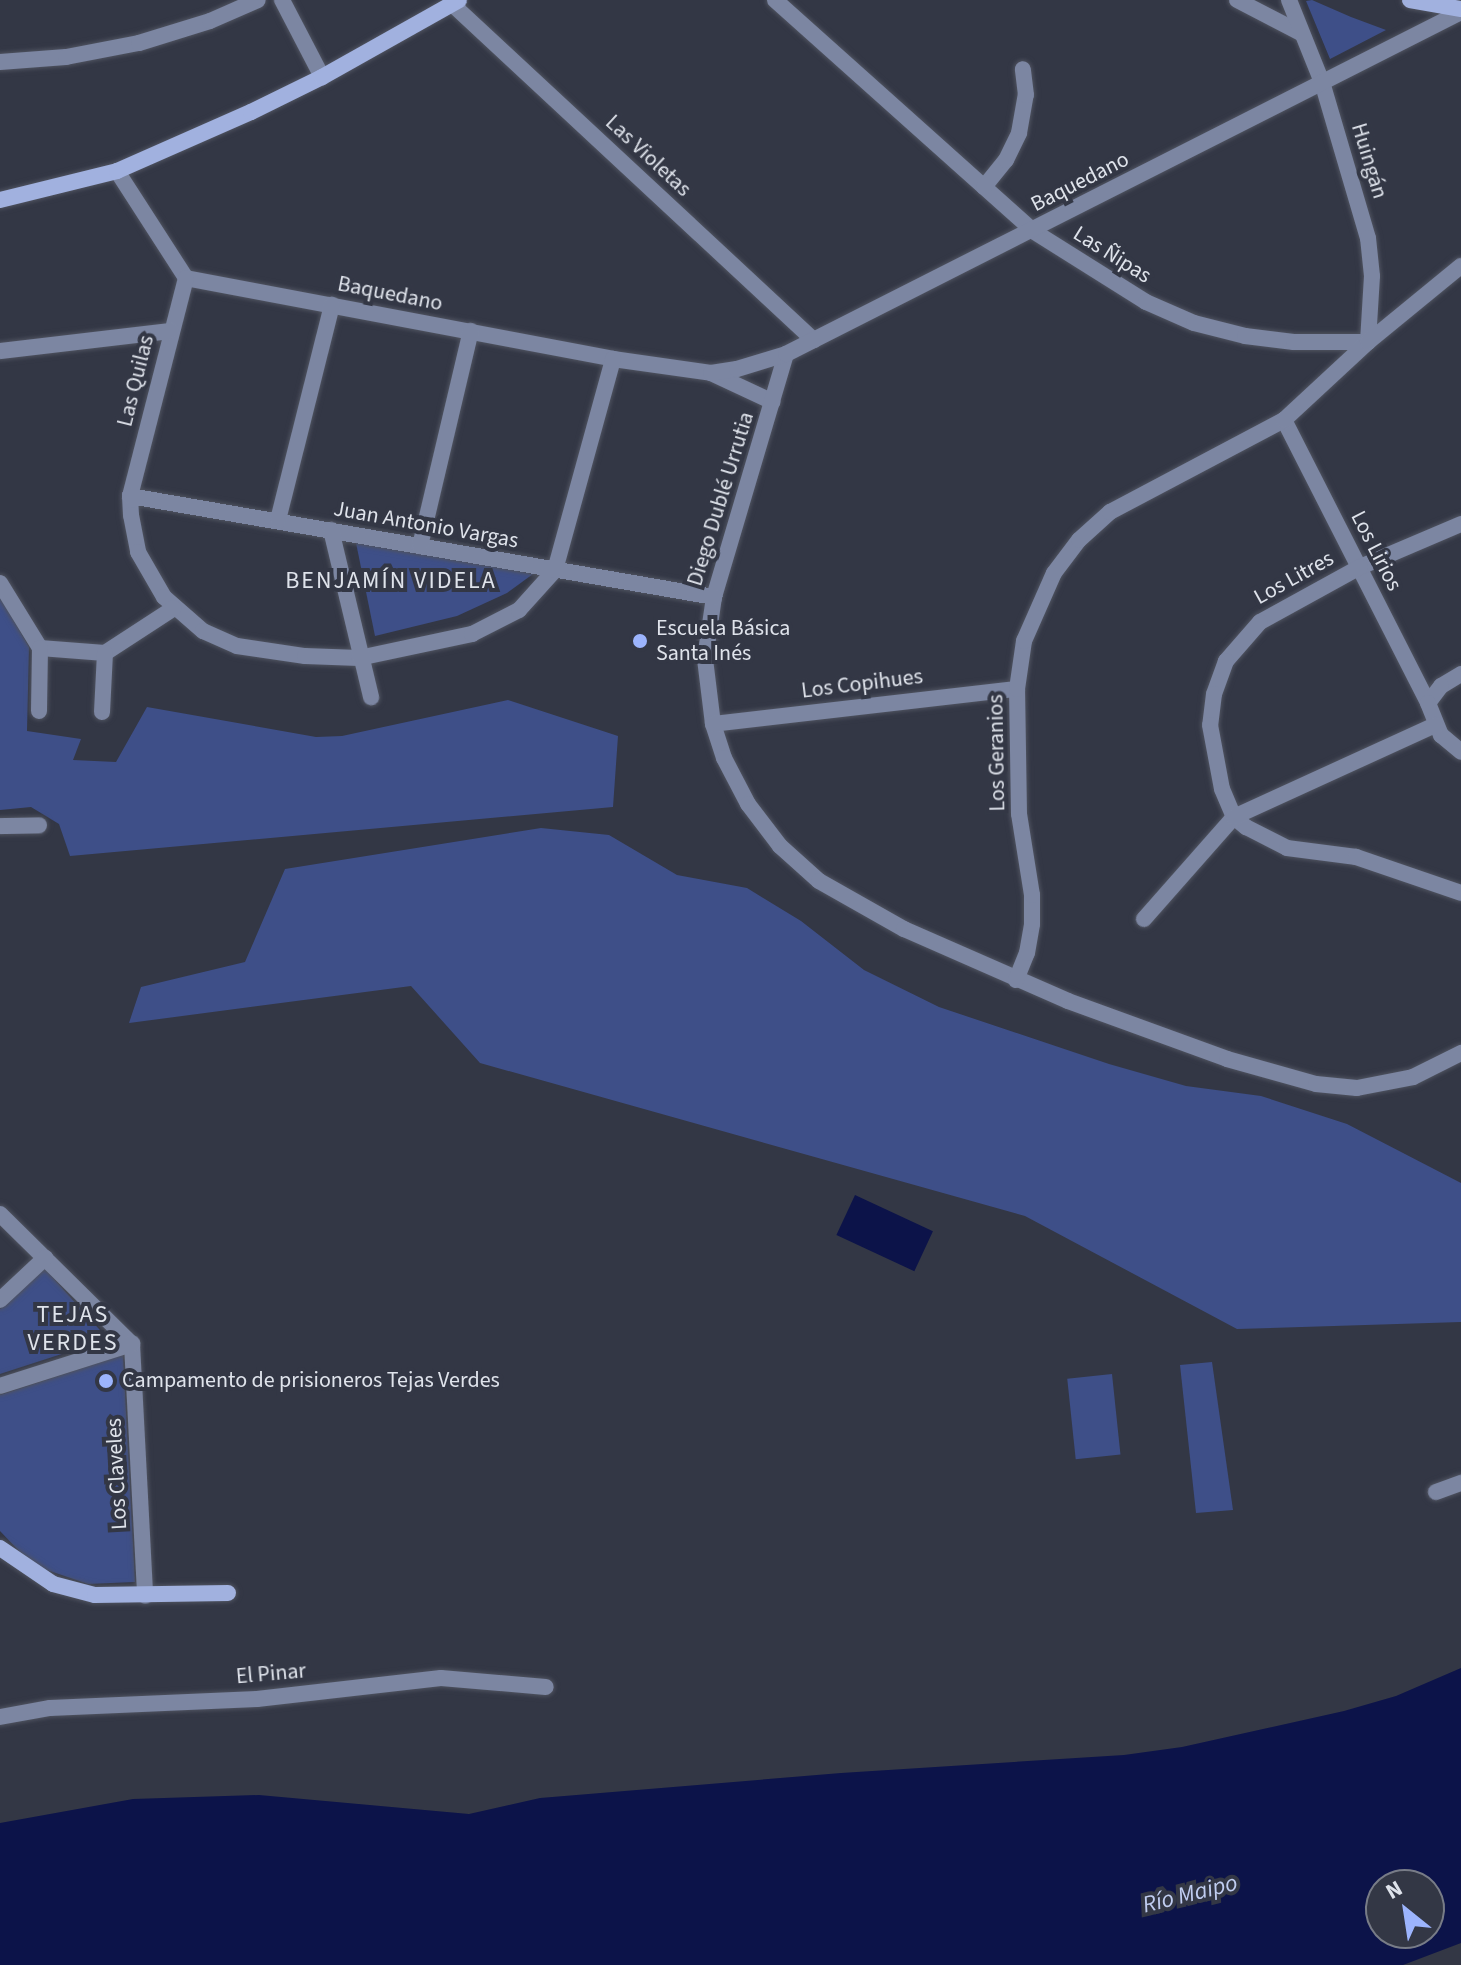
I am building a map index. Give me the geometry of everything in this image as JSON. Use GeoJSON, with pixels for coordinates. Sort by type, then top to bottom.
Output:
{"type":"FeatureCollection","features":[{"type":"Feature","properties":{"kind":"street"},"geometry":{"type":"LineString","coordinates":[[0,62],[66,57],[139,43],[210,21],[258,0]]}},
{"type":"Feature","properties":{"kind":"street"},"geometry":{"type":"LineString","coordinates":[[282,0],[322,77]]}},
{"type":"Feature","properties":{"kind":"street","name":"Las Ñipas"},"geometry":{"type":"LineString","coordinates":[[775,0],[1033,231],[1146,302],[1194,323],[1271,340],[1368,342]]}},
{"type":"Feature","properties":{"kind":"street"},"geometry":{"type":"LineString","coordinates":[[1237,0],[1301,33]]}},
{"type":"Feature","properties":{"kind":"street","name":"Huingán"},"geometry":{"type":"LineString","coordinates":[[1289,0],[1322,82],[1368,238],[1372,276],[1368,342]]}},
{"type":"Feature","properties":{"kind":"street"},"geometry":{"type":"LineString","coordinates":[[1410,0],[1461,6]]}},
{"type":"Feature","properties":{"kind":"street"},"geometry":{"type":"LineString","coordinates":[[0,200],[117,171],[322,77],[456,2]]}},
{"type":"Feature","properties":{"kind":"street","name":"Las Violetas"},"geometry":{"type":"LineString","coordinates":[[456,2],[814,340]]}},
{"type":"Feature","properties":{"kind":"street","name":"Baquedano"},"geometry":{"type":"LineString","coordinates":[[186,278],[613,359],[711,373],[737,369],[786,354],[1033,231],[1322,82],[1461,6]]}},
{"type":"Feature","properties":{"kind":"street"},"geometry":{"type":"LineString","coordinates":[[984,187],[1006,160],[1019,133],[1026,95],[1023,69]]}},
{"type":"Feature","properties":{"kind":"street"},"geometry":{"type":"LineString","coordinates":[[117,171],[186,278]]}},
{"type":"Feature","properties":{"kind":"street","name":"Los Geranios"},"geometry":{"type":"LineString","coordinates":[[1016,980],[1027,953],[1032,924],[1032,895],[1019,814],[1017,689],[1032,617],[1054,573],[1079,540],[1110,512],[1284,420],[1368,342],[1461,266]]}},
{"type":"Feature","properties":{"kind":"street","name":"Las Quilas"},"geometry":{"type":"LineString","coordinates":[[130,496],[186,278]]}},
{"type":"Feature","properties":{"kind":"street"},"geometry":{"type":"LineString","coordinates":[[278,520],[332,305]]}},
{"type":"Feature","properties":{"kind":"street"},"geometry":{"type":"LineString","coordinates":[[0,351],[171,331]]}},
{"type":"Feature","properties":{"kind":"street"},"geometry":{"type":"LineString","coordinates":[[420,546],[471,331]]}},
{"type":"Feature","properties":{"kind":"street","name":"Diego Dublé Urrutia"},"geometry":{"type":"LineString","coordinates":[[786,354],[714,597],[705,659],[713,724],[724,758],[748,804],[799,864],[841,895],[904,929],[1016,980]]}},
{"type":"Feature","properties":{"kind":"street"},"geometry":{"type":"LineString","coordinates":[[130,496],[138,552],[155,585],[174,608],[203,631],[237,646],[305,656],[359,658],[489,628],[532,599],[555,570],[613,359]]}},
{"type":"Feature","properties":{"kind":"street","name":"Baquedano"},"geometry":{"type":"LineString","coordinates":[[711,373],[773,402]]}},
{"type":"Feature","properties":{"kind":"street","name":"Los Lirios"},"geometry":{"type":"LineString","coordinates":[[1284,420],[1428,703],[1435,725]]}},
{"type":"Feature","properties":{"kind":"street","name":"Juan Antonio Vargas"},"geometry":{"type":"LineString","coordinates":[[130,496],[714,597]]}},
{"type":"Feature","properties":{"kind":"street","name":"Los Litres"},"geometry":{"type":"LineString","coordinates":[[1234,817],[1222,789],[1210,725],[1214,694],[1226,661],[1260,622],[1360,567],[1461,524]]}},
{"type":"Feature","properties":{"kind":"street"},"geometry":{"type":"LineString","coordinates":[[331,530],[359,658],[371,697]]}},
{"type":"Feature","properties":{"kind":"street"},"geometry":{"type":"LineString","coordinates":[[0,583],[40,648],[39,711]]}},
{"type":"Feature","properties":{"kind":"street"},"geometry":{"type":"LineString","coordinates":[[40,648],[105,653],[174,608]]}},
{"type":"Feature","properties":{"kind":"street"},"geometry":{"type":"LineString","coordinates":[[102,712],[105,653]]}},
{"type":"Feature","properties":{"kind":"street"},"geometry":{"type":"LineString","coordinates":[[1428,703],[1441,686],[1461,674]]}},
{"type":"Feature","properties":{"kind":"street","name":"Los Copihues"},"geometry":{"type":"LineString","coordinates":[[713,724],[1017,689]]}},
{"type":"Feature","properties":{"kind":"street"},"geometry":{"type":"LineString","coordinates":[[1144,919],[1234,817],[1435,725],[1461,752]]}},
{"type":"Feature","properties":{"kind":"street"},"geometry":{"type":"LineString","coordinates":[[1234,817],[1259,835],[1287,848],[1356,857],[1461,893]]}},
{"type":"Feature","properties":{"kind":"street"},"geometry":{"type":"LineString","coordinates":[[0,826],[39,825]]}},
{"type":"Feature","properties":{"kind":"street"},"geometry":{"type":"LineString","coordinates":[[1016,980],[1227,1059],[1316,1084],[1357,1088],[1398,1082],[1461,1053]]}},
{"type":"Feature","properties":{"kind":"street"},"geometry":{"type":"LineString","coordinates":[[0,1214],[132,1344],[0,1386]]}},
{"type":"Feature","properties":{"kind":"street"},"geometry":{"type":"LineString","coordinates":[[0,1300],[45,1258]]}},
{"type":"Feature","properties":{"kind":"street","name":"Los Claveles"},"geometry":{"type":"LineString","coordinates":[[132,1344],[145,1596]]}},
{"type":"Feature","properties":{"kind":"street"},"geometry":{"type":"LineString","coordinates":[[1436,1492],[1461,1483]]}},
{"type":"Feature","properties":{"kind":"street"},"geometry":{"type":"LineString","coordinates":[[0,1548],[33,1574],[73,1591],[116,1597],[228,1593]]}},
{"type":"Feature","properties":{"kind":"street","name":"El Pinar"},"geometry":{"type":"LineString","coordinates":[[0,1717],[50,1708],[257,1699],[441,1678],[546,1687]]}},
{"type":"Feature","properties":{"kind":"shaded area"},"geometry":{"type":"Polygon","coordinates":[[[1312,0],[1386,30],[1330,59],[1306,1],[1312,0]]]}},
{"type":"Feature","properties":{"kind":"shaded area"},"geometry":{"type":"Polygon","coordinates":[[[355,538],[533,574],[507,593],[457,616],[375,636],[355,538]]]}},
{"type":"Feature","properties":{"kind":"shaded area"},"geometry":{"type":"Polygon","coordinates":[[[0,597],[29,647],[27,731],[81,739],[73,760],[116,762],[147,707],[316,737],[342,736],[508,700],[618,736],[613,807],[70,856],[59,824],[31,807],[0,810],[0,597]]]}},
{"type":"Feature","properties":{"kind":"shaded area"},"geometry":{"type":"Polygon","coordinates":[[[541,828],[609,835],[677,875],[747,888],[801,921],[864,970],[939,1007],[1109,1064],[1186,1086],[1261,1096],[1347,1124],[1461,1183],[1461,1322],[1237,1329],[1025,1216],[480,1063],[411,986],[129,1023],[141,987],[245,962],[285,869],[541,828]]]}},
{"type":"Feature","properties":{"kind":"shaded area"},"geometry":{"type":"Polygon","coordinates":[[[44,1268],[108,1339],[0,1374],[0,1309],[44,1268]]]}},
{"type":"Feature","properties":{"kind":"shaded area"},"geometry":{"type":"Polygon","coordinates":[[[123,1355],[135,1582],[88,1584],[44,1569],[19,1551],[0,1531],[0,1395],[123,1355]]]}},
{"type":"Feature","properties":{"kind":"shaded area"},"geometry":{"type":"Polygon","coordinates":[[[1212,1362],[1233,1510],[1196,1513],[1180,1365],[1212,1362]]]}},
{"type":"Feature","properties":{"kind":"shaded area"},"geometry":{"type":"Polygon","coordinates":[[[1112,1374],[1120,1455],[1076,1459],[1067,1379],[1112,1374]]]}},
{"type":"Feature","properties":{"kind":"water"},"geometry":{"type":"Polygon","coordinates":[[[855,1195],[933,1231],[914,1271],[836,1235],[855,1195]]]}},
{"type":"Feature","properties":{"kind":"water","name":"Río Maipo"},"geometry":{"type":"Polygon","coordinates":[[[1461,1668],[1461,1943],[1403,1965],[0,1965],[0,1823],[133,1799],[259,1795],[469,1814],[540,1798],[841,1773],[1124,1755],[1182,1747],[1344,1711],[1396,1696],[1461,1668]]]}},
{"type":"Feature","properties":{"kind":"place","name":"Escuela Básica Santa Inés"},"geometry":{"type":"Point","coordinates":[640,641]}},
{"type":"Feature","properties":{"kind":"place","name":"Campamento de prisioneros Tejas Verdes"},"geometry":{"type":"Point","coordinates":[106,1381]}},
{"type":"Feature","properties":{"kind":"district","name":"BENJAMÍN VIDELA"},"geometry":{"type":"Point","coordinates":[391,581]}},
{"type":"Feature","properties":{"kind":"district","name":"TEJAS VERDES"},"geometry":{"type":"Point","coordinates":[73,1329]}}]}
